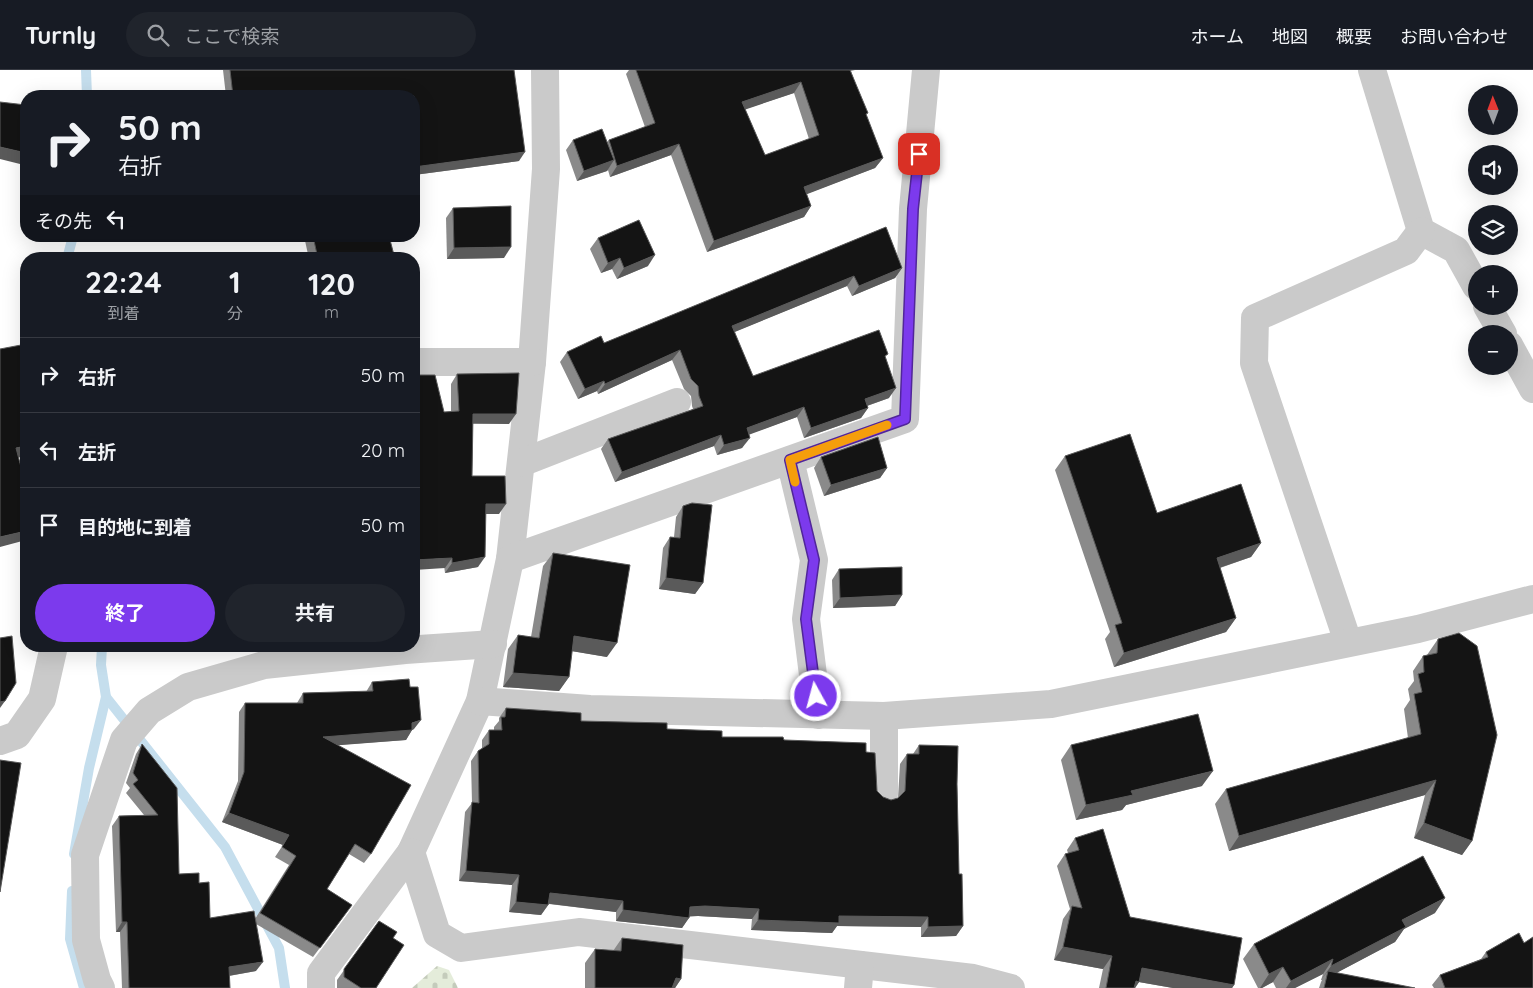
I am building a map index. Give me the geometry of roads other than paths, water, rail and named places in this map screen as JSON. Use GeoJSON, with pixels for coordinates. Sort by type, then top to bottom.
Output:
{"type":"FeatureCollection","features":[{"type":"Feature","properties":{"kind":"street"},"geometry":{"type":"LineString","coordinates":[[321,988],[321,973],[410,852],[480,701],[510,559],[532,362],[546,169],[545,70]]}},
{"type":"Feature","properties":{"kind":"street"},"geometry":{"type":"LineString","coordinates":[[510,559],[905,419],[913,209],[926,70]]}},
{"type":"Feature","properties":{"kind":"street"},"geometry":{"type":"LineString","coordinates":[[1372,70],[1421,231],[1456,250],[1468,272]]}},
{"type":"Feature","properties":{"kind":"street"},"geometry":{"type":"LineString","coordinates":[[1348,642],[1254,362],[1255,318],[1406,251],[1421,231]]}},
{"type":"Feature","properties":{"kind":"street"},"geometry":{"type":"LineString","coordinates":[[1518,361],[1533,388]]}},
{"type":"Feature","properties":{"kind":"street"},"geometry":{"type":"LineString","coordinates":[[420,362],[532,362]]}},
{"type":"Feature","properties":{"kind":"street"},"geometry":{"type":"LineString","coordinates":[[521,463],[677,402]]}},
{"type":"Feature","properties":{"kind":"street"},"geometry":{"type":"LineString","coordinates":[[790,460],[814,560],[806,619],[818,715]]}},
{"type":"Feature","properties":{"kind":"street"},"geometry":{"type":"LineString","coordinates":[[480,701],[590,709],[884,716],[1051,704],[1418,629],[1533,599]]}},
{"type":"Feature","properties":{"kind":"street"},"geometry":{"type":"LineString","coordinates":[[420,649],[493,644]]}},
{"type":"Feature","properties":{"kind":"street"},"geometry":{"type":"LineString","coordinates":[[0,741],[17,735],[42,699],[53,652]]}},
{"type":"Feature","properties":{"kind":"street"},"geometry":{"type":"LineString","coordinates":[[101,988],[96,980],[86,940],[85,855],[124,740],[149,711],[188,687],[264,665],[386,652]]}},
{"type":"Feature","properties":{"kind":"street"},"geometry":{"type":"LineString","coordinates":[[884,716],[884,794]]}},
{"type":"Feature","properties":{"kind":"street"},"geometry":{"type":"LineString","coordinates":[[410,852],[437,934],[461,948],[579,932],[859,977],[973,978],[1011,988]]}},
{"type":"Feature","properties":{"kind":"waterway"},"geometry":{"type":"LineString","coordinates":[[86,70],[87,90]]}},
{"type":"Feature","properties":{"kind":"waterway"},"geometry":{"type":"LineString","coordinates":[[69,252],[71,242]]}},
{"type":"Feature","properties":{"kind":"waterway"},"geometry":{"type":"LineString","coordinates":[[74,854],[89,768],[106,697],[101,665],[102,652]]}},
{"type":"Feature","properties":{"kind":"waterway"},"geometry":{"type":"LineString","coordinates":[[106,697],[225,847],[279,948],[285,988]]}},
{"type":"Feature","properties":{"kind":"waterway"},"geometry":{"type":"LineString","coordinates":[[72,891],[70,939],[84,988]]}}]}
